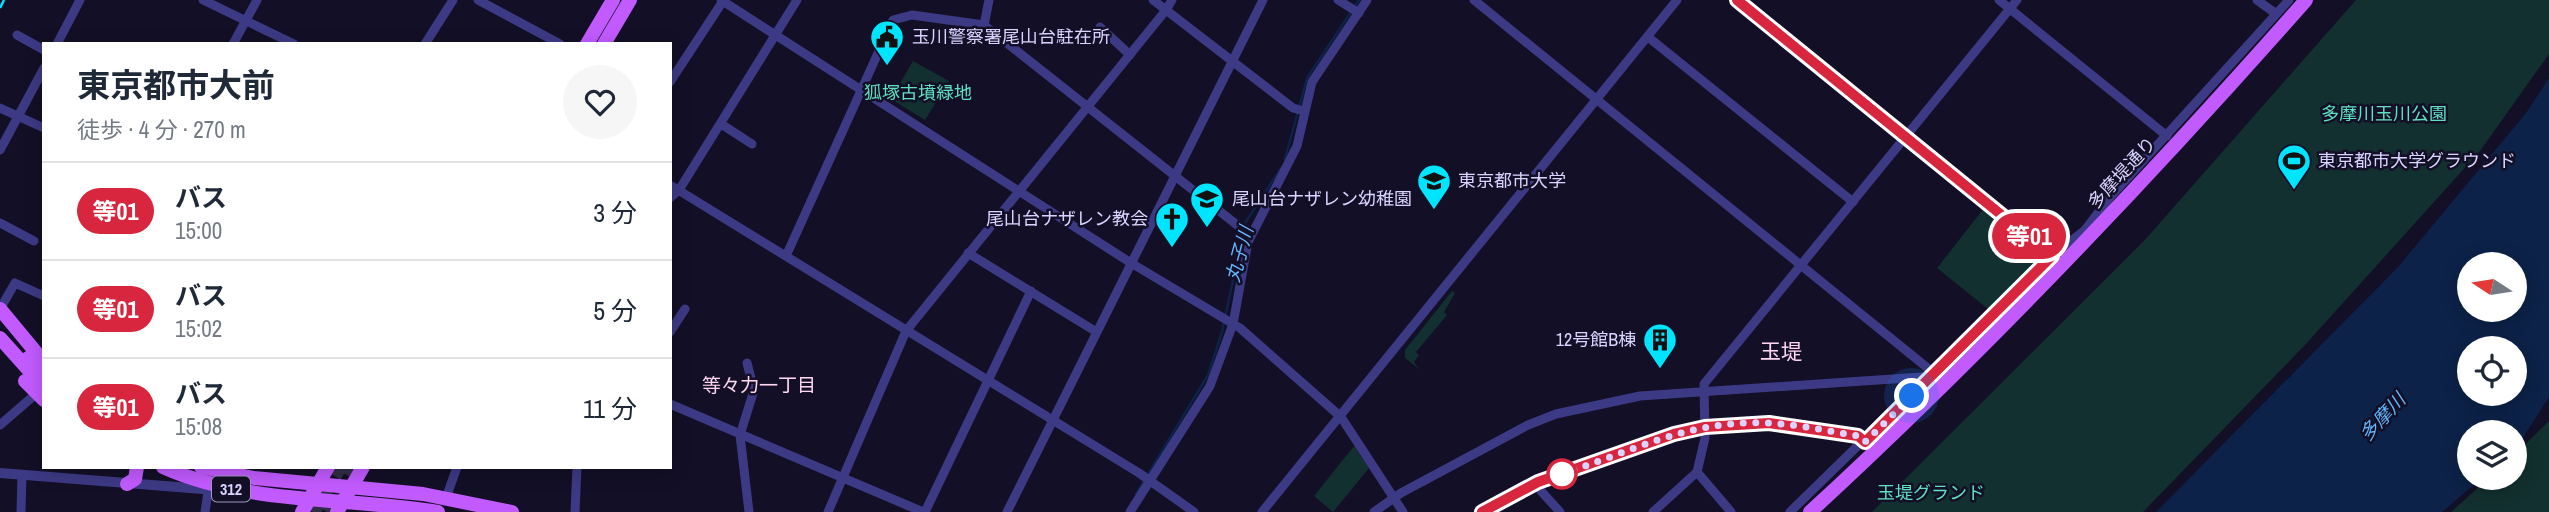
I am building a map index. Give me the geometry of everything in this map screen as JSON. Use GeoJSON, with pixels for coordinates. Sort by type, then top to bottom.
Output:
{"type":"FeatureCollection","features":[{"type":"Feature","properties":{"kind":"main road"},"geometry":{"type":"LineString","coordinates":[[588,42],[613,0]]}},
{"type":"Feature","properties":{"kind":"main road"},"geometry":{"type":"LineString","coordinates":[[605,42],[630,0]]}},
{"type":"Feature","properties":{"kind":"main road","name":"多摩堤通り"},"geometry":{"type":"LineString","coordinates":[[1810,512],[1986,344],[2306,0]]}},
{"type":"Feature","properties":{"kind":"main road"},"geometry":{"type":"LineString","coordinates":[[0,309],[42,360]]}},
{"type":"Feature","properties":{"kind":"main road"},"geometry":{"type":"LineString","coordinates":[[0,324],[42,373]]}},
{"type":"Feature","properties":{"kind":"main road"},"geometry":{"type":"LineString","coordinates":[[0,338],[41,393]]}},
{"type":"Feature","properties":{"kind":"main road"},"geometry":{"type":"LineString","coordinates":[[0,351],[41,393]]}},
{"type":"Feature","properties":{"kind":"main road"},"geometry":{"type":"LineString","coordinates":[[127,484],[135,479],[137,469]]}},
{"type":"Feature","properties":{"kind":"main road","name":"312"},"geometry":{"type":"LineString","coordinates":[[168,469],[203,482],[241,491],[273,494],[352,486],[446,498],[512,512]]}},
{"type":"Feature","properties":{"kind":"main road","name":"312"},"geometry":{"type":"LineString","coordinates":[[210,469],[315,491],[341,506],[438,512]]}},
{"type":"Feature","properties":{"kind":"main road"},"geometry":{"type":"LineString","coordinates":[[302,512],[327,469]]}},
{"type":"Feature","properties":{"kind":"main road"},"geometry":{"type":"LineString","coordinates":[[341,506],[362,469]]}},
{"type":"Feature","properties":{"kind":"main road"},"geometry":{"type":"LineString","coordinates":[[273,494],[289,503],[293,512]]}},
{"type":"Feature","properties":{"kind":"street"},"geometry":{"type":"LineString","coordinates":[[203,0],[290,42]]}},
{"type":"Feature","properties":{"kind":"street"},"geometry":{"type":"LineString","coordinates":[[227,12],[233,0]]}},
{"type":"Feature","properties":{"kind":"street"},"geometry":{"type":"LineString","coordinates":[[234,42],[257,0]]}},
{"type":"Feature","properties":{"kind":"street"},"geometry":{"type":"LineString","coordinates":[[426,42],[453,0]]}},
{"type":"Feature","properties":{"kind":"street"},"geometry":{"type":"LineString","coordinates":[[478,0],[556,42]]}},
{"type":"Feature","properties":{"kind":"street"},"geometry":{"type":"LineString","coordinates":[[672,196],[680,190],[797,0]]}},
{"type":"Feature","properties":{"kind":"street"},"geometry":{"type":"LineString","coordinates":[[984,25],[989,0]]}},
{"type":"Feature","properties":{"kind":"street"},"geometry":{"type":"LineString","coordinates":[[1153,0],[1300,110]]}},
{"type":"Feature","properties":{"kind":"street"},"geometry":{"type":"LineString","coordinates":[[828,512],[906,331],[1167,10],[1172,0]]}},
{"type":"Feature","properties":{"kind":"street"},"geometry":{"type":"LineString","coordinates":[[1007,512],[1095,331],[1263,0]]}},
{"type":"Feature","properties":{"kind":"street"},"geometry":{"type":"LineString","coordinates":[[1338,0],[1354,10]]}},
{"type":"Feature","properties":{"kind":"street"},"geometry":{"type":"LineString","coordinates":[[1130,512],[1144,477],[1210,386],[1228,322],[1245,232],[1293,156],[1300,110],[1323,61],[1354,10],[1367,0]]}},
{"type":"Feature","properties":{"kind":"street"},"geometry":{"type":"LineString","coordinates":[[1474,0],[1935,374]]}},
{"type":"Feature","properties":{"kind":"street"},"geometry":{"type":"LineString","coordinates":[[1262,512],[1677,0]]}},
{"type":"Feature","properties":{"kind":"street"},"geometry":{"type":"LineString","coordinates":[[1737,0],[2052,256]]}},
{"type":"Feature","properties":{"kind":"street"},"geometry":{"type":"LineString","coordinates":[[1999,0],[2167,136]]}},
{"type":"Feature","properties":{"kind":"street"},"geometry":{"type":"LineString","coordinates":[[1653,512],[1697,472],[1705,427],[1702,391],[1704,384],[2017,0]]}},
{"type":"Feature","properties":{"kind":"street"},"geometry":{"type":"LineString","coordinates":[[2257,0],[2275,13]]}},
{"type":"Feature","properties":{"kind":"street"},"geometry":{"type":"LineString","coordinates":[[1790,512],[1935,374],[2052,256],[2088,233],[2111,196],[2289,0]]}},
{"type":"Feature","properties":{"kind":"street"},"geometry":{"type":"LineString","coordinates":[[58,42],[77,1]]}},
{"type":"Feature","properties":{"kind":"street"},"geometry":{"type":"LineString","coordinates":[[672,79],[722,1],[1130,263],[1228,322],[1341,417],[1403,512]]}},
{"type":"Feature","properties":{"kind":"street"},"geometry":{"type":"LineString","coordinates":[[786,256],[893,20],[912,15],[984,25],[1245,232]]}},
{"type":"Feature","properties":{"kind":"street"},"geometry":{"type":"LineString","coordinates":[[1100,27],[1130,55]]}},
{"type":"Feature","properties":{"kind":"street"},"geometry":{"type":"LineString","coordinates":[[17,35],[42,49]]}},
{"type":"Feature","properties":{"kind":"street"},"geometry":{"type":"LineString","coordinates":[[1647,37],[1853,202]]}},
{"type":"Feature","properties":{"kind":"street"},"geometry":{"type":"LineString","coordinates":[[0,150],[42,72]]}},
{"type":"Feature","properties":{"kind":"street"},"geometry":{"type":"LineString","coordinates":[[0,108],[42,127]]}},
{"type":"Feature","properties":{"kind":"street"},"geometry":{"type":"LineString","coordinates":[[721,124],[752,144]]}},
{"type":"Feature","properties":{"kind":"street"},"geometry":{"type":"LineString","coordinates":[[672,186],[1144,477],[1194,512]]}},
{"type":"Feature","properties":{"kind":"street"},"geometry":{"type":"LineString","coordinates":[[0,223],[34,241]]}},
{"type":"Feature","properties":{"kind":"street"},"geometry":{"type":"LineString","coordinates":[[968,253],[1095,331]]}},
{"type":"Feature","properties":{"kind":"street"},"geometry":{"type":"LineString","coordinates":[[0,309],[15,283],[42,295]]}},
{"type":"Feature","properties":{"kind":"street"},"geometry":{"type":"LineString","coordinates":[[672,405],[919,511],[988,382],[1031,291]]}},
{"type":"Feature","properties":{"kind":"street"},"geometry":{"type":"LineString","coordinates":[[672,329],[685,309]]}},
{"type":"Feature","properties":{"kind":"street"},"geometry":{"type":"LineString","coordinates":[[747,363],[754,390],[740,435],[749,512]]}},
{"type":"Feature","properties":{"kind":"street"},"geometry":{"type":"LineString","coordinates":[[1374,512],[1394,498],[1528,425],[1556,414],[1640,396],[1922,377],[1927,381]]}},
{"type":"Feature","properties":{"kind":"street"},"geometry":{"type":"LineString","coordinates":[[0,425],[41,393]]}},
{"type":"Feature","properties":{"kind":"street"},"geometry":{"type":"LineString","coordinates":[[1482,512],[1538,482],[1674,434],[1705,427],[1769,423],[1858,436],[1865,442]]}},
{"type":"Feature","properties":{"kind":"street"},"geometry":{"type":"LineString","coordinates":[[446,498],[456,469]]}},
{"type":"Feature","properties":{"kind":"street"},"geometry":{"type":"LineString","coordinates":[[575,512],[577,469]]}},
{"type":"Feature","properties":{"kind":"street"},"geometry":{"type":"LineString","coordinates":[[1697,472],[1731,512]]}},
{"type":"Feature","properties":{"kind":"street"},"geometry":{"type":"LineString","coordinates":[[0,474],[208,492],[241,491]]}},
{"type":"Feature","properties":{"kind":"street"},"geometry":{"type":"LineString","coordinates":[[21,512],[22,475]]}},
{"type":"Feature","properties":{"kind":"street"},"geometry":{"type":"LineString","coordinates":[[1538,482],[1541,491],[1560,512]]}},
{"type":"Feature","properties":{"kind":"street"},"geometry":{"type":"LineString","coordinates":[[205,512],[208,492]]}},
{"type":"Feature","properties":{"kind":"green space","name":"多摩川玉川公園"},"geometry":{"type":"Polygon","coordinates":[[[2356,0],[2549,0],[2549,54],[2480,151],[2305,345],[2143,512],[1872,512],[2144,241],[2356,0]]]}},
{"type":"Feature","properties":{"kind":"green space","name":"狐塚古墳緑地"},"geometry":{"type":"Polygon","coordinates":[[[913,61],[949,81],[925,120],[891,99],[913,61]]]}},
{"type":"Feature","properties":{"kind":"green space"},"geometry":{"type":"Polygon","coordinates":[[[1985,207],[2044,254],[2045,259],[1993,313],[1937,268],[1985,207]]]}},
{"type":"Feature","properties":{"kind":"green space"},"geometry":{"type":"Polygon","coordinates":[[[1452,291],[1455,293],[1444,312],[1447,315],[1416,352],[1419,355],[1414,362],[1419,369],[1405,358],[1405,350],[1452,291]]]}},
{"type":"Feature","properties":{"kind":"green space"},"geometry":{"type":"Polygon","coordinates":[[[2549,421],[2549,512],[2451,512],[2476,490],[2527,490],[2527,442],[2549,421]]]}},
{"type":"Feature","properties":{"kind":"green space"},"geometry":{"type":"Polygon","coordinates":[[[1354,446],[1369,468],[1333,512],[1314,496],[1354,446]]]}},
{"type":"Feature","properties":{"kind":"water","name":"多摩川"},"geometry":{"type":"Polygon","coordinates":[[[2549,78],[2549,397],[2527,431],[2527,420],[2457,420],[2457,490],[2468,490],[2442,512],[2156,512],[2398,267],[2526,113],[2549,78]]]}},
{"type":"Feature","properties":{"kind":"waterway","name":"丸子川"},"geometry":{"type":"LineString","coordinates":[[1285,159],[1307,78],[1359,0]]}},
{"type":"Feature","properties":{"kind":"waterway","name":"丸子川"},"geometry":{"type":"LineString","coordinates":[[1136,494],[1208,375],[1222,332],[1245,223],[1281,168]]}},
{"type":"Feature","properties":{"kind":"tunnel"},"geometry":{"type":"LineString","coordinates":[[313,512],[339,469]]}},
{"type":"Feature","properties":{"kind":"tunnel"},"geometry":{"type":"LineString","coordinates":[[327,512],[352,469]]}},
{"type":"Feature","properties":{"kind":"railway"},"geometry":{"type":"LineString","coordinates":[[0,8],[4,0]]}},
{"type":"Feature","properties":{"kind":"bus line","name":"等01"},"geometry":{"type":"LineString","coordinates":[[1482,512],[1538,482],[1674,434],[1705,427],[1769,423],[1858,436],[1865,442],[2052,256],[1737,0]]}},
{"type":"Feature","properties":{"kind":"place","name":"玉川警察署尾山台駐在所"},"geometry":{"type":"Point","coordinates":[887,67]}},
{"type":"Feature","properties":{"kind":"place","name":"東京都市大学グラウンド"},"geometry":{"type":"Point","coordinates":[2294,191]}},
{"type":"Feature","properties":{"kind":"place","name":"東京都市大学"},"geometry":{"type":"Point","coordinates":[1434,211]}},
{"type":"Feature","properties":{"kind":"place","name":"尾山台ナザレン幼稚園"},"geometry":{"type":"Point","coordinates":[1207,229]}},
{"type":"Feature","properties":{"kind":"place","name":"尾山台ナザレン教会"},"geometry":{"type":"Point","coordinates":[1172,249]}},
{"type":"Feature","properties":{"kind":"place","name":"12号館B棟"},"geometry":{"type":"Point","coordinates":[1660,370]}},
{"type":"Feature","properties":{"kind":"district","name":"玉堤"},"geometry":{"type":"Point","coordinates":[1781,352]}},
{"type":"Feature","properties":{"kind":"district","name":"等々力一丁目"},"geometry":{"type":"Point","coordinates":[759,385]}},
{"type":"Feature","properties":{"kind":"route"},"geometry":{"type":"LineString","coordinates":[[1562,474],[1674,434],[1731,424],[1782,424],[1858,436],[1865,442],[1912,396]]}},
{"type":"Feature","properties":{"kind":"park label","name":"玉堤グランド"},"geometry":{"type":"Point","coordinates":[1931,493]}}]}
